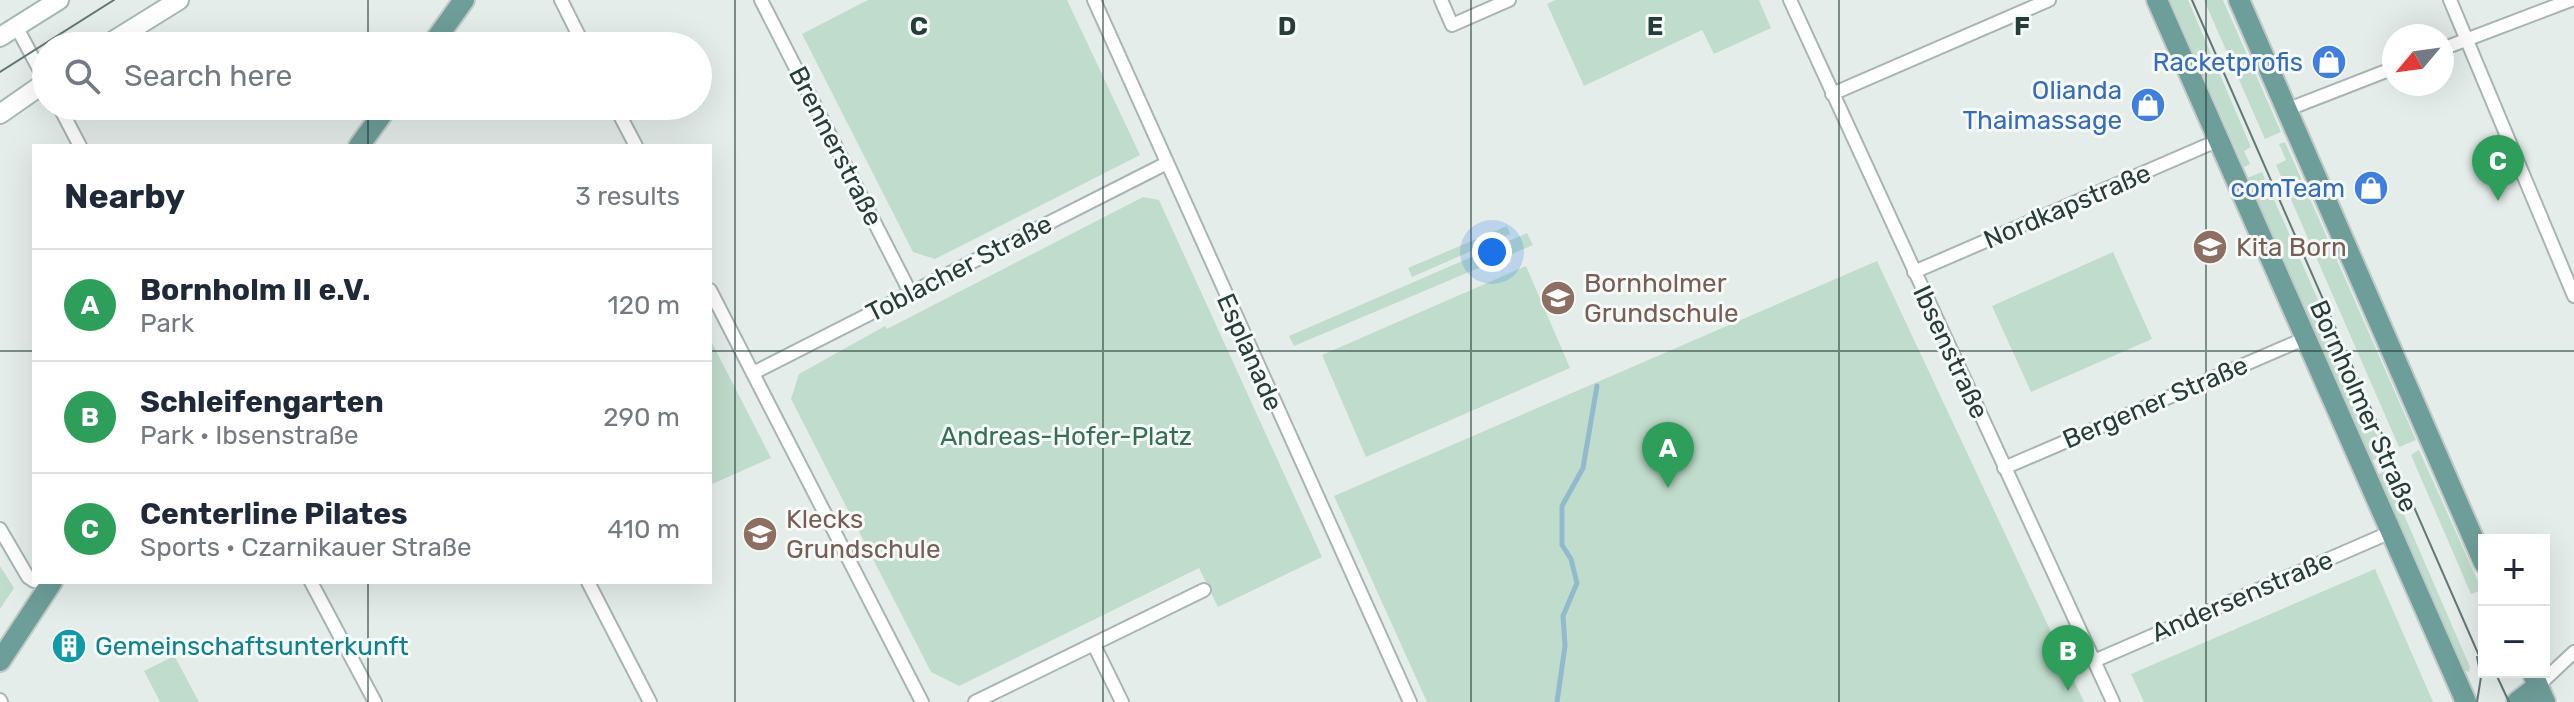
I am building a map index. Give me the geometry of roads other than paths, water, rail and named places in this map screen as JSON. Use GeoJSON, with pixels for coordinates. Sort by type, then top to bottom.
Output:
{"type":"FeatureCollection","features":[{"type":"Feature","properties":{"kind":"main road"},"geometry":{"type":"LineString","coordinates":[[0,37],[59,0]]}},
{"type":"Feature","properties":{"kind":"main road"},"geometry":{"type":"LineString","coordinates":[[128,32],[179,0]]}},
{"type":"Feature","properties":{"kind":"main road"},"geometry":{"type":"LineString","coordinates":[[441,32],[464,0]]}},
{"type":"Feature","properties":{"kind":"main road","name":"Bornholmer Straße"},"geometry":{"type":"LineString","coordinates":[[2157,0],[2466,702]]}},
{"type":"Feature","properties":{"kind":"main road","name":"Bornholmer Straße"},"geometry":{"type":"LineString","coordinates":[[2239,0],[2478,549]]}},
{"type":"Feature","properties":{"kind":"main road"},"geometry":{"type":"LineString","coordinates":[[0,114],[32,92]]}},
{"type":"Feature","properties":{"kind":"main road"},"geometry":{"type":"LineString","coordinates":[[360,144],[378,120]]}},
{"type":"Feature","properties":{"kind":"main road"},"geometry":{"type":"LineString","coordinates":[[0,661],[42,584]]}},
{"type":"Feature","properties":{"kind":"main road"},"geometry":{"type":"LineString","coordinates":[[2517,702],[2538,687]]}},
{"type":"Feature","properties":{"kind":"street"},"geometry":{"type":"LineString","coordinates":[[561,0],[577,32]]}},
{"type":"Feature","properties":{"kind":"street","name":"Brennerstraße"},"geometry":{"type":"LineString","coordinates":[[761,0],[910,292]]}},
{"type":"Feature","properties":{"kind":"street","name":"Esplanade"},"geometry":{"type":"LineString","coordinates":[[1094,0],[1410,702]]}},
{"type":"Feature","properties":{"kind":"street"},"geometry":{"type":"LineString","coordinates":[[1441,0],[1452,25],[1509,0]]}},
{"type":"Feature","properties":{"kind":"street","name":"Ibsenstraße"},"geometry":{"type":"LineString","coordinates":[[1790,0],[2113,702]]}},
{"type":"Feature","properties":{"kind":"street"},"geometry":{"type":"LineString","coordinates":[[1832,94],[2049,0]]}},
{"type":"Feature","properties":{"kind":"street"},"geometry":{"type":"LineString","coordinates":[[2450,0],[2574,296]]}},
{"type":"Feature","properties":{"kind":"street"},"geometry":{"type":"LineString","coordinates":[[2454,44],[2571,0]]}},
{"type":"Feature","properties":{"kind":"street"},"geometry":{"type":"LineString","coordinates":[[16,26],[32,56]]}},
{"type":"Feature","properties":{"kind":"street"},"geometry":{"type":"LineString","coordinates":[[2286,110],[2382,73]]}},
{"type":"Feature","properties":{"kind":"street"},"geometry":{"type":"LineString","coordinates":[[66,120],[79,144]]}},
{"type":"Feature","properties":{"kind":"street"},"geometry":{"type":"LineString","coordinates":[[622,120],[635,144]]}},
{"type":"Feature","properties":{"kind":"street","name":"Nordkapstraße"},"geometry":{"type":"LineString","coordinates":[[1914,272],[2219,140]]}},
{"type":"Feature","properties":{"kind":"street","name":"Toblacher Straße"},"geometry":{"type":"LineString","coordinates":[[753,373],[1167,163]]}},
{"type":"Feature","properties":{"kind":"street"},"geometry":{"type":"LineString","coordinates":[[712,294],[922,702]]}},
{"type":"Feature","properties":{"kind":"street","name":"Bergener Straße"},"geometry":{"type":"LineString","coordinates":[[2004,468],[2306,338]]}},
{"type":"Feature","properties":{"kind":"street"},"geometry":{"type":"LineString","coordinates":[[0,529],[32,579]]}},
{"type":"Feature","properties":{"kind":"street","name":"Andersenstraße"},"geometry":{"type":"LineString","coordinates":[[2094,661],[2391,532]]}},
{"type":"Feature","properties":{"kind":"street"},"geometry":{"type":"LineString","coordinates":[[312,584],[375,702]]}},
{"type":"Feature","properties":{"kind":"street"},"geometry":{"type":"LineString","coordinates":[[589,584],[650,702]]}},
{"type":"Feature","properties":{"kind":"street"},"geometry":{"type":"LineString","coordinates":[[975,702],[1204,590]]}},
{"type":"Feature","properties":{"kind":"street"},"geometry":{"type":"LineString","coordinates":[[1094,645],[1122,702]]}},
{"type":"Feature","properties":{"kind":"street"},"geometry":{"type":"LineString","coordinates":[[2538,687],[2574,652]]}},
{"type":"Feature","properties":{"kind":"waterway"},"geometry":{"type":"LineString","coordinates":[[1557,702],[1565,646],[1563,616],[1577,583],[1571,559],[1562,545],[1562,506],[1583,468],[1597,386]]}},
{"type":"Feature","properties":{"kind":"tram line"},"geometry":{"type":"LineString","coordinates":[[63,32],[114,0]]}},
{"type":"Feature","properties":{"kind":"tram line"},"geometry":{"type":"LineString","coordinates":[[2192,0],[2478,653]]}},
{"type":"Feature","properties":{"kind":"tram line"},"geometry":{"type":"LineString","coordinates":[[0,72],[32,52]]}},
{"type":"Feature","properties":{"kind":"tram line"},"geometry":{"type":"LineString","coordinates":[[2477,657],[2481,677],[2477,702]]}},
{"type":"Feature","properties":{"kind":"tram line"},"geometry":{"type":"LineString","coordinates":[[2498,678],[2509,702]]}},
{"type":"Feature","properties":{"kind":"place","name":"Racketprofis"},"geometry":{"type":"Point","coordinates":[2329,62]}},
{"type":"Feature","properties":{"kind":"place","name":"Olianda Thaimassage"},"geometry":{"type":"Point","coordinates":[2148,105]}},
{"type":"Feature","properties":{"kind":"place","name":"comTeam"},"geometry":{"type":"Point","coordinates":[2371,188]}},
{"type":"Feature","properties":{"kind":"place","name":"Centerline Pilates"},"geometry":{"type":"Point","coordinates":[2498,201]}},
{"type":"Feature","properties":{"kind":"place","name":"Kita Born"},"geometry":{"type":"Point","coordinates":[2210,247]}},
{"type":"Feature","properties":{"kind":"place","name":"Bornholmer Grundschule"},"geometry":{"type":"Point","coordinates":[1558,298]}},
{"type":"Feature","properties":{"kind":"place","name":"Bornholm II e.V."},"geometry":{"type":"Point","coordinates":[1668,488]}},
{"type":"Feature","properties":{"kind":"place","name":"Klecks Grundschule"},"geometry":{"type":"Point","coordinates":[760,534]}},
{"type":"Feature","properties":{"kind":"place","name":"Gemeinschaftsunterkunft"},"geometry":{"type":"Point","coordinates":[69,646]}},
{"type":"Feature","properties":{"kind":"place","name":"Schleifengarten"},"geometry":{"type":"Point","coordinates":[2068,691]}},
{"type":"Feature","properties":{"kind":"park label","name":"Andreas-Hofer-Platz"},"geometry":{"type":"Point","coordinates":[1066,436]}}]}
